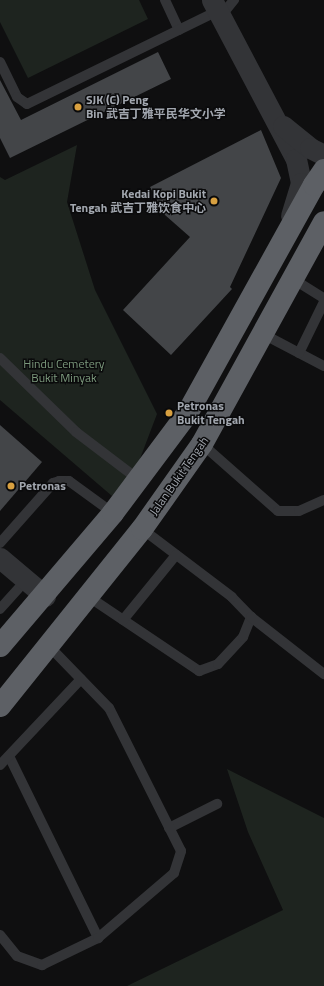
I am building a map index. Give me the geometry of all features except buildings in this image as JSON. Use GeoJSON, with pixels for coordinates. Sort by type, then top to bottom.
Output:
{"type":"FeatureCollection","features":[{"type":"Feature","properties":{"kind":"highway"},"geometry":{"type":"LineString","coordinates":[[0,646],[45,596],[113,513],[187,414],[314,185],[324,170]]}},
{"type":"Feature","properties":{"kind":"highway","name":"Jalan Bukit Tengah"},"geometry":{"type":"LineString","coordinates":[[0,706],[89,597],[142,529],[202,444],[324,222]]}},
{"type":"Feature","properties":{"kind":"street"},"geometry":{"type":"LineString","coordinates":[[221,7],[296,159],[301,183],[281,246]]}},
{"type":"Feature","properties":{"kind":"street"},"geometry":{"type":"LineString","coordinates":[[278,122],[310,148],[324,155]]}},
{"type":"Feature","properties":{"kind":"street"},"geometry":{"type":"LineString","coordinates":[[0,558],[45,596]]}},
{"type":"Feature","properties":{"kind":"lane"},"geometry":{"type":"LineString","coordinates":[[165,0],[179,30]]}},
{"type":"Feature","properties":{"kind":"lane"},"geometry":{"type":"LineString","coordinates":[[0,62],[17,97],[27,104],[179,30],[221,7]]}},
{"type":"Feature","properties":{"kind":"lane"},"geometry":{"type":"LineString","coordinates":[[293,280],[324,298]]}},
{"type":"Feature","properties":{"kind":"lane"},"geometry":{"type":"LineString","coordinates":[[298,353],[324,302]]}},
{"type":"Feature","properties":{"kind":"lane"},"geometry":{"type":"LineString","coordinates":[[263,334],[324,366]]}},
{"type":"Feature","properties":{"kind":"lane"},"geometry":{"type":"LineString","coordinates":[[0,358],[76,432],[138,479]]}},
{"type":"Feature","properties":{"kind":"lane"},"geometry":{"type":"LineString","coordinates":[[202,444],[278,510],[300,512],[324,500]]}},
{"type":"Feature","properties":{"kind":"lane"},"geometry":{"type":"LineString","coordinates":[[0,543],[54,483],[59,481],[68,481],[113,513]]}},
{"type":"Feature","properties":{"kind":"lane"},"geometry":{"type":"LineString","coordinates":[[142,529],[232,597],[251,616],[324,674]]}},
{"type":"Feature","properties":{"kind":"lane"},"geometry":{"type":"LineString","coordinates":[[123,620],[176,555]]}},
{"type":"Feature","properties":{"kind":"lane"},"geometry":{"type":"LineString","coordinates":[[0,609],[26,580]]}},
{"type":"Feature","properties":{"kind":"lane"},"geometry":{"type":"LineString","coordinates":[[89,597],[199,671],[218,664],[243,637],[251,616]]}},
{"type":"Feature","properties":{"kind":"lane"},"geometry":{"type":"LineString","coordinates":[[0,935],[17,956],[42,965],[98,938],[174,873],[181,851],[108,708],[49,646]]}},
{"type":"Feature","properties":{"kind":"lane"},"geometry":{"type":"LineString","coordinates":[[0,765],[81,680]]}},
{"type":"Feature","properties":{"kind":"lane"},"geometry":{"type":"LineString","coordinates":[[8,756],[98,938]]}},
{"type":"Feature","properties":{"kind":"lane"},"geometry":{"type":"LineString","coordinates":[[169,828],[217,804]]}},
{"type":"Feature","properties":{"kind":"green space"},"geometry":{"type":"Polygon","coordinates":[[[0,0],[139,0],[148,19],[28,78],[0,22],[0,0]]]}},
{"type":"Feature","properties":{"kind":"green space","name":"Hindu Cemetery Bukit Minyak"},"geometry":{"type":"Polygon","coordinates":[[[77,145],[67,202],[95,290],[157,414],[138,464],[112,496],[0,400],[0,177],[5,180],[77,145]]]}},
{"type":"Feature","properties":{"kind":"green space"},"geometry":{"type":"Polygon","coordinates":[[[227,769],[324,818],[324,986],[127,986],[283,910],[248,832],[227,769]]]}},
{"type":"Feature","properties":{"kind":"place","name":"SJK (C) Peng Bin 武吉丁雅平民华文小学"},"geometry":{"type":"Point","coordinates":[78,107]}},
{"type":"Feature","properties":{"kind":"place","name":"Kedai Kopi Bukit Tengah 武吉丁雅饮食中心"},"geometry":{"type":"Point","coordinates":[214,201]}},
{"type":"Feature","properties":{"kind":"place","name":"Petronas Bukit Tengah"},"geometry":{"type":"Point","coordinates":[169,413]}},
{"type":"Feature","properties":{"kind":"place","name":"Petronas"},"geometry":{"type":"Point","coordinates":[11,486]}}]}
